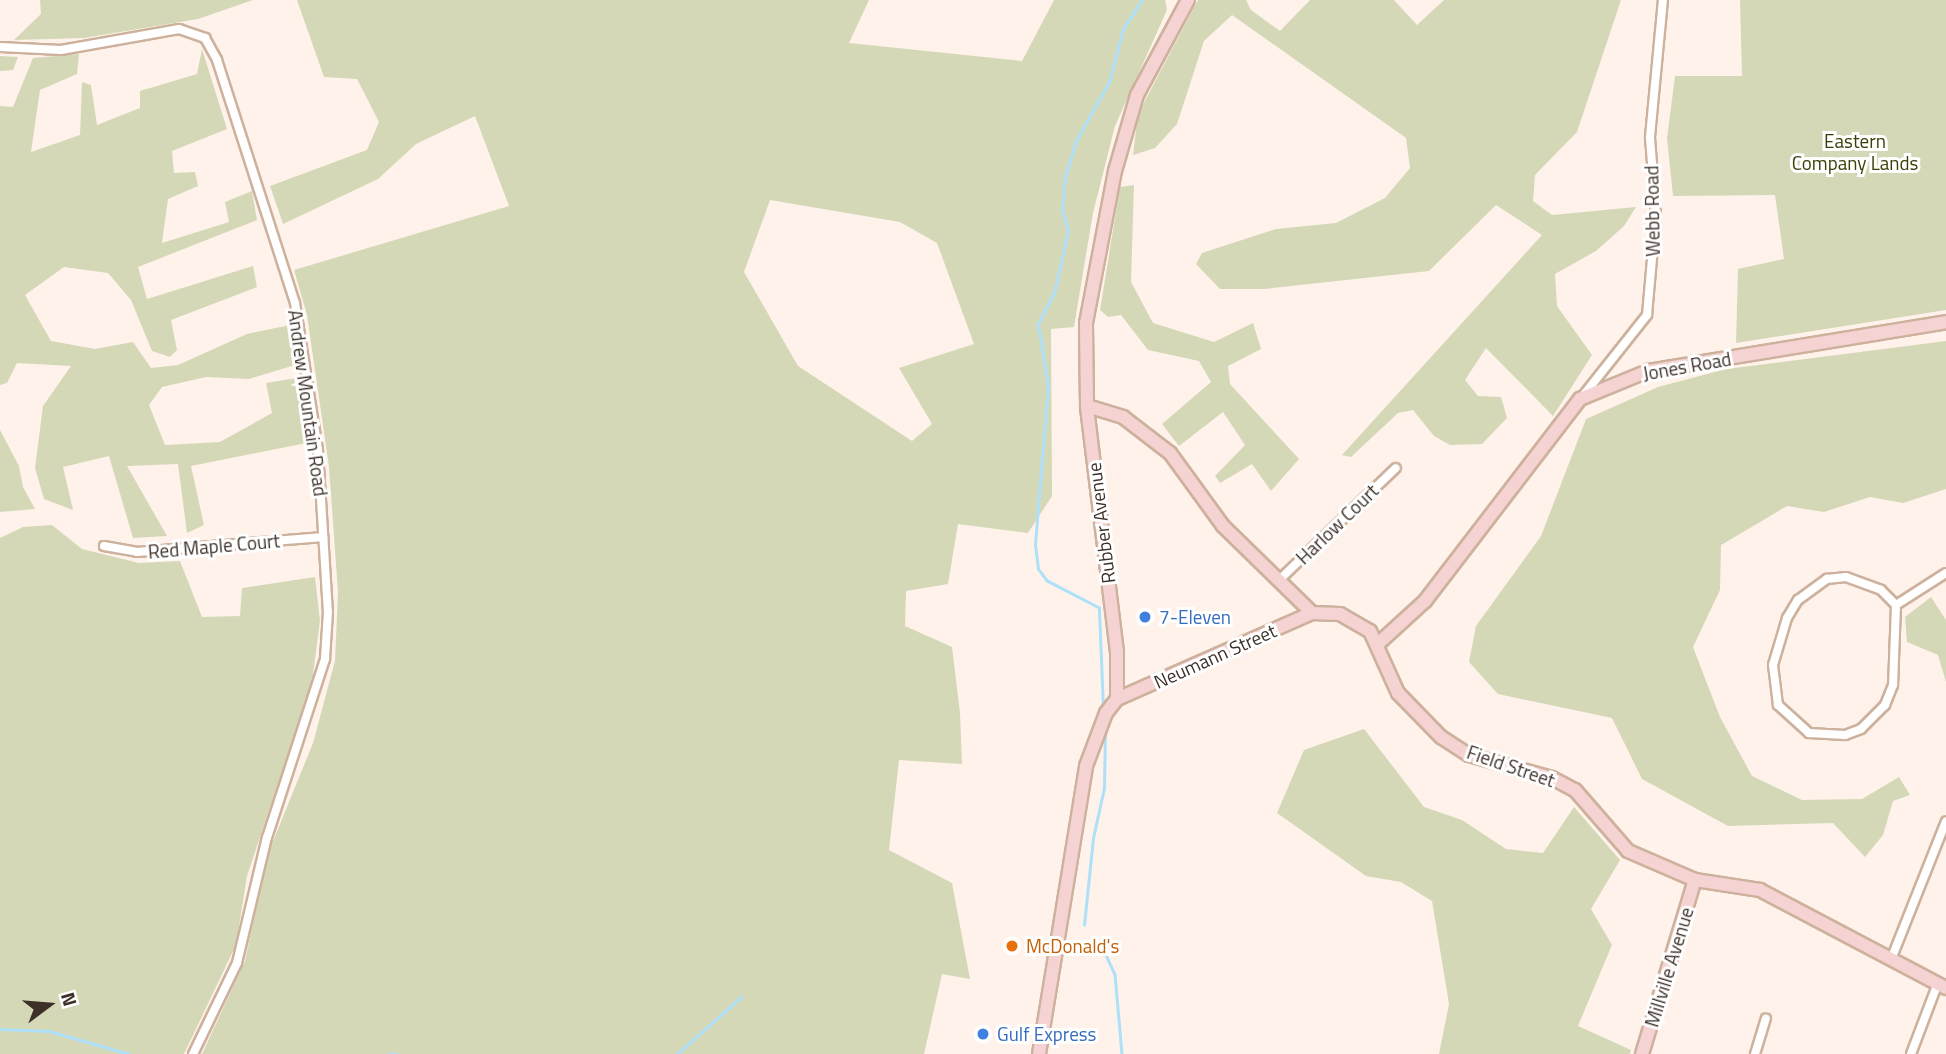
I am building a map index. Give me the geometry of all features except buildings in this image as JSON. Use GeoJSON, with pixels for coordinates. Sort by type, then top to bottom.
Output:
{"type":"FeatureCollection","features":[{"type":"Feature","properties":{"kind":"street","name":"Rubber Avenue"},"geometry":{"type":"LineString","coordinates":[[1040,1054],[1086,766],[1100,726],[1115,701],[1117,652],[1087,406],[1086,323],[1115,171],[1137,94],[1188,0]]}},
{"type":"Feature","properties":{"kind":"street","name":"Webb Road"},"geometry":{"type":"LineString","coordinates":[[1580,399],[1647,315],[1656,214],[1650,137],[1663,0]]}},
{"type":"Feature","properties":{"kind":"street","name":"Andrew Mountain Road"},"geometry":{"type":"LineString","coordinates":[[0,47],[61,50],[179,29],[194,31],[209,43],[295,303],[316,434],[328,630],[322,676],[267,837],[237,963],[193,1054]]}},
{"type":"Feature","properties":{"kind":"street","name":"Jones Road"},"geometry":{"type":"LineString","coordinates":[[1580,399],[1648,371],[1946,323]]}},
{"type":"Feature","properties":{"kind":"street"},"geometry":{"type":"LineString","coordinates":[[1379,643],[1401,628],[1433,592],[1580,399]]}},
{"type":"Feature","properties":{"kind":"street"},"geometry":{"type":"LineString","coordinates":[[1087,406],[1123,417],[1170,453],[1223,526],[1312,613]]}},
{"type":"Feature","properties":{"kind":"street","name":"Harlow Court"},"geometry":{"type":"LineString","coordinates":[[1278,581],[1396,468]]}},
{"type":"Feature","properties":{"kind":"street","name":"Red Maple Court"},"geometry":{"type":"LineString","coordinates":[[104,546],[137,552],[323,537]]}},
{"type":"Feature","properties":{"kind":"street"},"geometry":{"type":"LineString","coordinates":[[1896,605],[1946,572]]}},
{"type":"Feature","properties":{"kind":"street"},"geometry":{"type":"LineString","coordinates":[[1846,577],[1881,590],[1896,605],[1893,685],[1874,720],[1845,735],[1828,735],[1809,733],[1788,718],[1773,688],[1773,664],[1787,618],[1798,600],[1827,579],[1846,577]]}},
{"type":"Feature","properties":{"kind":"street","name":"Field Street"},"geometry":{"type":"LineString","coordinates":[[1312,613],[1351,618],[1379,643],[1398,693],[1441,737],[1469,755],[1552,778],[1575,790],[1628,851],[1695,880],[1760,890],[1942,985]]}},
{"type":"Feature","properties":{"kind":"street","name":"Neumann Street"},"geometry":{"type":"LineString","coordinates":[[1115,701],[1312,613]]}},
{"type":"Feature","properties":{"kind":"street"},"geometry":{"type":"LineString","coordinates":[[1892,957],[1946,821]]}},
{"type":"Feature","properties":{"kind":"street","name":"Millville Avenue"},"geometry":{"type":"LineString","coordinates":[[1642,1054],[1695,880]]}},
{"type":"Feature","properties":{"kind":"street"},"geometry":{"type":"LineString","coordinates":[[1911,1054],[1942,985]]}},
{"type":"Feature","properties":{"kind":"street"},"geometry":{"type":"LineString","coordinates":[[1755,1054],[1766,1019]]}},
{"type":"Feature","properties":{"kind":"green space"},"geometry":{"type":"Polygon","coordinates":[[[40,0],[253,0],[198,19],[84,38],[14,40],[41,14],[40,0]]]}},
{"type":"Feature","properties":{"kind":"green space"},"geometry":{"type":"Polygon","coordinates":[[[297,0],[869,0],[849,43],[1022,61],[1054,0],[1165,0],[1167,10],[1115,126],[1093,213],[1074,327],[1051,329],[1052,496],[1028,533],[958,524],[948,584],[906,591],[905,626],[952,647],[960,713],[962,764],[899,760],[889,850],[952,883],[970,979],[942,974],[924,1054],[202,1054],[245,961],[267,856],[313,743],[335,661],[338,592],[329,467],[307,315],[294,270],[509,206],[475,116],[416,144],[378,179],[283,224],[270,186],[367,150],[379,122],[357,79],[324,77],[297,0]],[[770,200],[744,272],[798,366],[912,441],[932,424],[899,368],[974,344],[937,243],[900,222],[770,200]]]}},
{"type":"Feature","properties":{"kind":"green space"},"geometry":{"type":"Polygon","coordinates":[[[1198,0],[1246,0],[1251,10],[1280,31],[1310,0],[1394,0],[1417,25],[1444,0],[1621,0],[1577,132],[1535,175],[1533,201],[1552,215],[1636,207],[1624,226],[1596,251],[1555,274],[1557,306],[1592,355],[1553,416],[1486,348],[1465,380],[1478,396],[1501,397],[1507,418],[1482,444],[1450,445],[1434,436],[1413,410],[1398,413],[1351,457],[1342,455],[1542,235],[1496,205],[1429,271],[1264,289],[1220,289],[1196,264],[1202,253],[1276,229],[1336,223],[1385,198],[1410,168],[1406,138],[1232,15],[1204,41],[1177,124],[1155,148],[1133,155],[1138,114],[1198,0]]]}},
{"type":"Feature","properties":{"kind":"green space","name":"Eastern Company Lands"},"geometry":{"type":"Polygon","coordinates":[[[1740,0],[1946,0],[1946,310],[1736,343],[1738,269],[1784,259],[1775,195],[1673,196],[1667,138],[1675,76],[1742,76],[1740,0]]]}},
{"type":"Feature","properties":{"kind":"green space"},"geometry":{"type":"Polygon","coordinates":[[[202,49],[227,129],[172,151],[174,173],[195,172],[198,186],[168,199],[162,243],[229,222],[225,202],[252,191],[257,220],[138,267],[147,299],[253,266],[257,287],[171,320],[177,350],[170,357],[152,351],[131,300],[108,273],[64,267],[25,295],[51,341],[95,349],[133,342],[151,368],[178,365],[247,334],[290,325],[295,365],[249,379],[206,377],[162,387],[149,405],[165,445],[220,442],[272,413],[266,383],[297,378],[311,442],[191,466],[204,525],[187,533],[178,464],[127,466],[167,536],[133,538],[109,456],[63,467],[73,510],[44,499],[35,468],[43,406],[71,366],[17,363],[7,383],[0,385],[0,106],[13,107],[33,58],[79,54],[77,74],[40,90],[31,152],[80,135],[82,82],[91,85],[97,125],[140,108],[140,91],[197,74],[202,49]]]}},
{"type":"Feature","properties":{"kind":"green space"},"geometry":{"type":"Polygon","coordinates":[[[0,56],[18,57],[13,70],[0,71],[0,56]]]}},
{"type":"Feature","properties":{"kind":"green space"},"geometry":{"type":"Polygon","coordinates":[[[1134,185],[1131,282],[1153,323],[1214,342],[1253,323],[1261,349],[1228,366],[1230,384],[1299,459],[1271,491],[1252,464],[1220,483],[1215,476],[1245,445],[1223,412],[1179,446],[1162,424],[1211,382],[1199,361],[1148,350],[1121,315],[1108,317],[1100,310],[1120,187],[1134,185]]]}},
{"type":"Feature","properties":{"kind":"green space"},"geometry":{"type":"Polygon","coordinates":[[[1946,341],[1946,489],[1903,503],[1870,497],[1824,512],[1787,506],[1721,545],[1720,590],[1693,647],[1720,717],[1752,776],[1802,800],[1862,799],[1899,777],[1910,795],[1893,801],[1883,835],[1865,857],[1833,823],[1728,826],[1642,779],[1612,718],[1498,694],[1469,662],[1476,626],[1541,536],[1586,419],[1658,387],[1726,369],[1946,341]]]}},
{"type":"Feature","properties":{"kind":"green space"},"geometry":{"type":"Polygon","coordinates":[[[0,430],[19,466],[23,487],[35,509],[0,512],[0,430]]]}},
{"type":"Feature","properties":{"kind":"green space"},"geometry":{"type":"Polygon","coordinates":[[[52,525],[82,549],[139,563],[180,561],[202,617],[240,616],[242,588],[315,577],[320,621],[312,682],[247,876],[236,945],[184,1054],[0,1054],[0,538],[23,527],[52,525]]]}},
{"type":"Feature","properties":{"kind":"green space"},"geometry":{"type":"Polygon","coordinates":[[[1931,597],[1946,620],[1946,682],[1938,655],[1907,642],[1905,617],[1931,597]]]}},
{"type":"Feature","properties":{"kind":"green space"},"geometry":{"type":"Polygon","coordinates":[[[1364,729],[1424,807],[1462,820],[1506,849],[1543,853],[1574,807],[1620,860],[1591,909],[1612,945],[1578,1026],[1631,1050],[1630,1054],[1439,1054],[1449,1004],[1432,901],[1401,882],[1366,876],[1277,813],[1304,750],[1364,729]]]}},
{"type":"Feature","properties":{"kind":"waterway"},"geometry":{"type":"LineString","coordinates":[[1103,709],[1099,608],[1047,581],[1038,569],[1035,544],[1048,387],[1038,324],[1054,293],[1068,230],[1062,210],[1065,177],[1076,141],[1109,82],[1123,29],[1142,0]]}},
{"type":"Feature","properties":{"kind":"waterway"},"geometry":{"type":"LineString","coordinates":[[1084,925],[1093,838],[1104,788],[1105,730]]}},
{"type":"Feature","properties":{"kind":"waterway"},"geometry":{"type":"LineString","coordinates":[[1106,955],[1115,974],[1122,1054]]}},
{"type":"Feature","properties":{"kind":"waterway"},"geometry":{"type":"LineString","coordinates":[[677,1054],[741,997]]}},
{"type":"Feature","properties":{"kind":"waterway"},"geometry":{"type":"LineString","coordinates":[[0,1029],[49,1031],[129,1054]]}},
{"type":"Feature","properties":{"kind":"waterway"},"geometry":{"type":"LineString","coordinates":[[388,1054],[399,1054]]}},
{"type":"Feature","properties":{"kind":"place","name":"7-Eleven"},"geometry":{"type":"Point","coordinates":[1145,617]}},
{"type":"Feature","properties":{"kind":"place","name":"McDonald's"},"geometry":{"type":"Point","coordinates":[1012,946]}},
{"type":"Feature","properties":{"kind":"place","name":"Gulf Express"},"geometry":{"type":"Point","coordinates":[983,1034]}}]}
